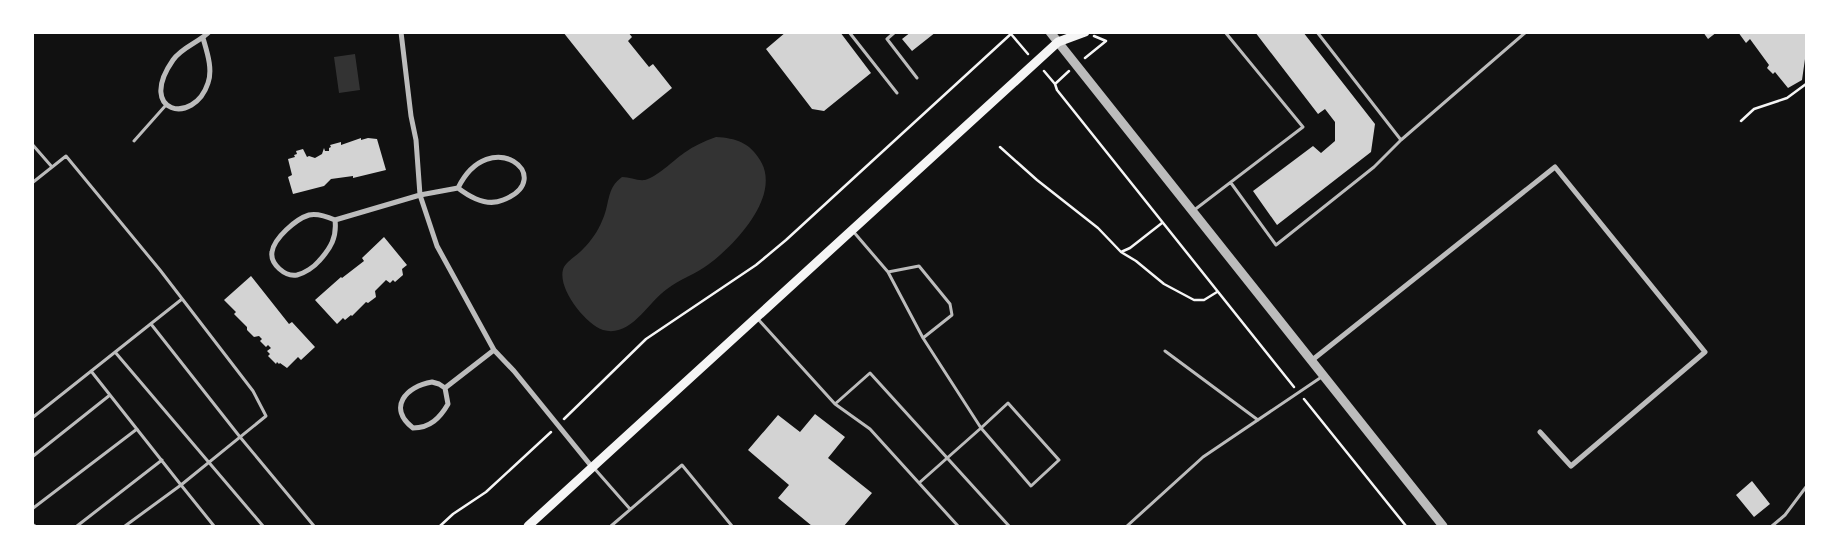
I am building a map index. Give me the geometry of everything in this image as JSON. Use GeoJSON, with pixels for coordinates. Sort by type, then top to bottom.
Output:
{"type":"FeatureCollection","features":[{"type":"Feature","properties":{"kind":"main road"},"geometry":{"type":"LineString","coordinates":[[1058,42],[1062,32]]}},
{"type":"Feature","properties":{"kind":"main road"},"geometry":{"type":"LineString","coordinates":[[528,526],[1058,42],[1085,32]]}},
{"type":"Feature","properties":{"kind":"street"},"geometry":{"type":"LineString","coordinates":[[203,38],[210,70],[205,90],[190,106],[177,109],[166,105],[160,97],[161,88],[173,60],[187,46],[203,38],[209,32]]}},
{"type":"Feature","properties":{"kind":"street"},"geometry":{"type":"LineString","coordinates":[[401,32],[411,116],[416,140],[420,195],[437,246],[494,350],[514,371],[592,467]]}},
{"type":"Feature","properties":{"kind":"street"},"geometry":{"type":"LineString","coordinates":[[1050,32],[1443,526]]}},
{"type":"Feature","properties":{"kind":"street"},"geometry":{"type":"LineString","coordinates":[[335,220],[335,238],[328,252],[314,267],[296,275],[284,273],[274,264],[272,252],[278,238],[292,224],[310,215],[325,216],[335,220],[420,195],[458,188],[479,201],[489,203],[502,201],[521,189],[524,178],[522,170],[516,161],[505,157],[492,158],[472,167],[458,188]]}},
{"type":"Feature","properties":{"kind":"street"},"geometry":{"type":"LineString","coordinates":[[1311,361],[1555,167],[1705,352],[1571,466],[1540,432]]}},
{"type":"Feature","properties":{"kind":"street"},"geometry":{"type":"LineString","coordinates":[[445,388],[494,350]]}},
{"type":"Feature","properties":{"kind":"street"},"geometry":{"type":"LineString","coordinates":[[432,382],[440,384],[445,388],[448,404],[442,414],[432,423],[421,428],[413,428],[401,415],[399,407],[404,397],[421,384],[432,382]]}},
{"type":"Feature","properties":{"kind":"lane"},"geometry":{"type":"LineString","coordinates":[[850,32],[897,93]]}},
{"type":"Feature","properties":{"kind":"lane"},"geometry":{"type":"LineString","coordinates":[[895,32],[887,39],[917,78]]}},
{"type":"Feature","properties":{"kind":"lane"},"geometry":{"type":"LineString","coordinates":[[1192,211],[1303,127],[1225,32]]}},
{"type":"Feature","properties":{"kind":"lane"},"geometry":{"type":"LineString","coordinates":[[1317,32],[1401,140]]}},
{"type":"Feature","properties":{"kind":"lane"},"geometry":{"type":"LineString","coordinates":[[1231,183],[1276,244],[1374,167],[1401,140],[1526,32]]}},
{"type":"Feature","properties":{"kind":"lane"},"geometry":{"type":"LineString","coordinates":[[134,141],[166,105]]}},
{"type":"Feature","properties":{"kind":"lane"},"geometry":{"type":"LineString","coordinates":[[32,144],[52,167]]}},
{"type":"Feature","properties":{"kind":"lane"},"geometry":{"type":"LineString","coordinates":[[32,183],[66,156],[182,299],[253,391],[266,416],[181,485],[125,526]]}},
{"type":"Feature","properties":{"kind":"lane"},"geometry":{"type":"LineString","coordinates":[[852,230],[888,272],[923,338],[981,428],[1031,486],[1059,460],[1008,403],[981,428],[919,483]]}},
{"type":"Feature","properties":{"kind":"lane"},"geometry":{"type":"LineString","coordinates":[[888,272],[920,266],[950,304],[952,315],[923,338]]}},
{"type":"Feature","properties":{"kind":"lane"},"geometry":{"type":"LineString","coordinates":[[32,418],[182,299]]}},
{"type":"Feature","properties":{"kind":"lane"},"geometry":{"type":"LineString","coordinates":[[756,318],[835,404],[870,429],[958,526]]}},
{"type":"Feature","properties":{"kind":"lane"},"geometry":{"type":"LineString","coordinates":[[151,324],[240,437],[314,526]]}},
{"type":"Feature","properties":{"kind":"lane"},"geometry":{"type":"LineString","coordinates":[[1165,351],[1258,420]]}},
{"type":"Feature","properties":{"kind":"lane"},"geometry":{"type":"LineString","coordinates":[[115,352],[263,526]]}},
{"type":"Feature","properties":{"kind":"lane"},"geometry":{"type":"LineString","coordinates":[[91,371],[214,526]]}},
{"type":"Feature","properties":{"kind":"lane"},"geometry":{"type":"LineString","coordinates":[[835,404],[870,373],[1009,526]]}},
{"type":"Feature","properties":{"kind":"lane"},"geometry":{"type":"LineString","coordinates":[[1127,526],[1202,457],[1323,376]]}},
{"type":"Feature","properties":{"kind":"lane"},"geometry":{"type":"LineString","coordinates":[[32,457],[110,395]]}},
{"type":"Feature","properties":{"kind":"lane"},"geometry":{"type":"LineString","coordinates":[[32,509],[137,429]]}},
{"type":"Feature","properties":{"kind":"lane"},"geometry":{"type":"LineString","coordinates":[[77,526],[162,460]]}},
{"type":"Feature","properties":{"kind":"lane"},"geometry":{"type":"LineString","coordinates":[[611,526],[682,465],[732,526]]}},
{"type":"Feature","properties":{"kind":"lane"},"geometry":{"type":"LineString","coordinates":[[592,467],[630,509]]}},
{"type":"Feature","properties":{"kind":"lane"},"geometry":{"type":"LineString","coordinates":[[1772,526],[1785,515],[1806,487]]}},
{"type":"Feature","properties":{"kind":"path"},"geometry":{"type":"LineString","coordinates":[[440,526],[452,514],[486,492],[646,339],[756,265],[786,240],[1013,32]]}},
{"type":"Feature","properties":{"kind":"path"},"geometry":{"type":"LineString","coordinates":[[1090,32],[1096,38],[1106,41]]}},
{"type":"Feature","properties":{"kind":"path"},"geometry":{"type":"LineString","coordinates":[[1741,121],[1754,109],[1787,98],[1806,84]]}},
{"type":"Feature","properties":{"kind":"path"},"geometry":{"type":"LineString","coordinates":[[1057,90],[1406,526]]}},
{"type":"Feature","properties":{"kind":"path"},"geometry":{"type":"LineString","coordinates":[[1000,146],[1037,180],[1098,228],[1120,252],[1136,261],[1164,284],[1194,300],[1204,300],[1217,292]]}},
{"type":"Feature","properties":{"kind":"path"},"geometry":{"type":"LineString","coordinates":[[1120,252],[1130,248],[1162,223]]}},
{"type":"Feature","properties":{"kind":"shaded area"},"geometry":{"type":"Polygon","coordinates":[[[355,54],[360,90],[339,93],[334,57],[355,54]]]}},
{"type":"Feature","properties":{"kind":"shaded area"},"geometry":{"type":"Polygon","coordinates":[[[716,137],[736,140],[742,143],[752,149],[760,160],[765,174],[765,188],[761,203],[753,218],[743,232],[720,255],[704,268],[667,289],[631,324],[613,331],[603,330],[596,326],[573,303],[562,275],[566,264],[594,236],[604,215],[613,186],[622,177],[642,180],[650,178],[692,148],[716,137]]]}},
{"type":"Feature","properties":{"kind":"building"},"geometry":{"type":"Polygon","coordinates":[[[563,32],[628,32],[632,37],[628,41],[649,67],[653,64],[672,88],[633,120],[563,32]]]}},
{"type":"Feature","properties":{"kind":"building"},"geometry":{"type":"Polygon","coordinates":[[[786,32],[840,32],[871,73],[824,111],[812,109],[766,49],[786,32]]]}},
{"type":"Feature","properties":{"kind":"building"},"geometry":{"type":"Polygon","coordinates":[[[911,32],[936,32],[912,51],[902,39],[911,32]]]}},
{"type":"Feature","properties":{"kind":"building"},"geometry":{"type":"Polygon","coordinates":[[[1255,32],[1303,32],[1375,124],[1371,152],[1277,225],[1253,191],[1313,146],[1321,153],[1335,141],[1335,122],[1325,109],[1318,114],[1255,32]]]}},
{"type":"Feature","properties":{"kind":"building"},"geometry":{"type":"Polygon","coordinates":[[[1703,32],[1717,32],[1708,39],[1703,32]]]}},
{"type":"Feature","properties":{"kind":"building"},"geometry":{"type":"Polygon","coordinates":[[[1738,32],[1806,32],[1806,57],[1802,80],[1788,88],[1775,72],[1773,74],[1767,68],[1769,65],[1750,39],[1746,43],[1738,32]]]}},
{"type":"Feature","properties":{"kind":"building"},"geometry":{"type":"Polygon","coordinates":[[[361,138],[361,140],[368,138],[377,139],[386,170],[353,178],[353,176],[331,179],[324,186],[293,194],[288,177],[292,175],[288,159],[295,157],[296,151],[303,149],[307,157],[315,158],[322,154],[324,148],[325,151],[329,151],[330,145],[341,142],[341,145],[361,138]]]}},
{"type":"Feature","properties":{"kind":"building"},"geometry":{"type":"Polygon","coordinates":[[[384,237],[407,265],[402,269],[403,275],[395,282],[393,280],[390,283],[386,280],[375,291],[376,297],[368,303],[366,302],[352,316],[345,320],[343,318],[337,324],[315,300],[341,277],[364,261],[362,258],[384,237]]]}},
{"type":"Feature","properties":{"kind":"building"},"geometry":{"type":"Polygon","coordinates":[[[251,276],[289,324],[292,322],[315,347],[301,360],[298,357],[287,368],[280,363],[277,362],[276,364],[268,356],[270,354],[267,351],[271,348],[268,345],[266,347],[260,341],[262,339],[259,336],[254,337],[247,330],[247,327],[234,314],[236,312],[224,300],[251,276]]]}},
{"type":"Feature","properties":{"kind":"building"},"geometry":{"type":"Polygon","coordinates":[[[815,414],[845,437],[828,458],[872,493],[844,526],[812,526],[778,498],[789,485],[748,450],[778,415],[800,432],[815,414]]]}},
{"type":"Feature","properties":{"kind":"building"},"geometry":{"type":"Polygon","coordinates":[[[1752,481],[1770,504],[1754,517],[1736,495],[1752,481]]]}}]}
